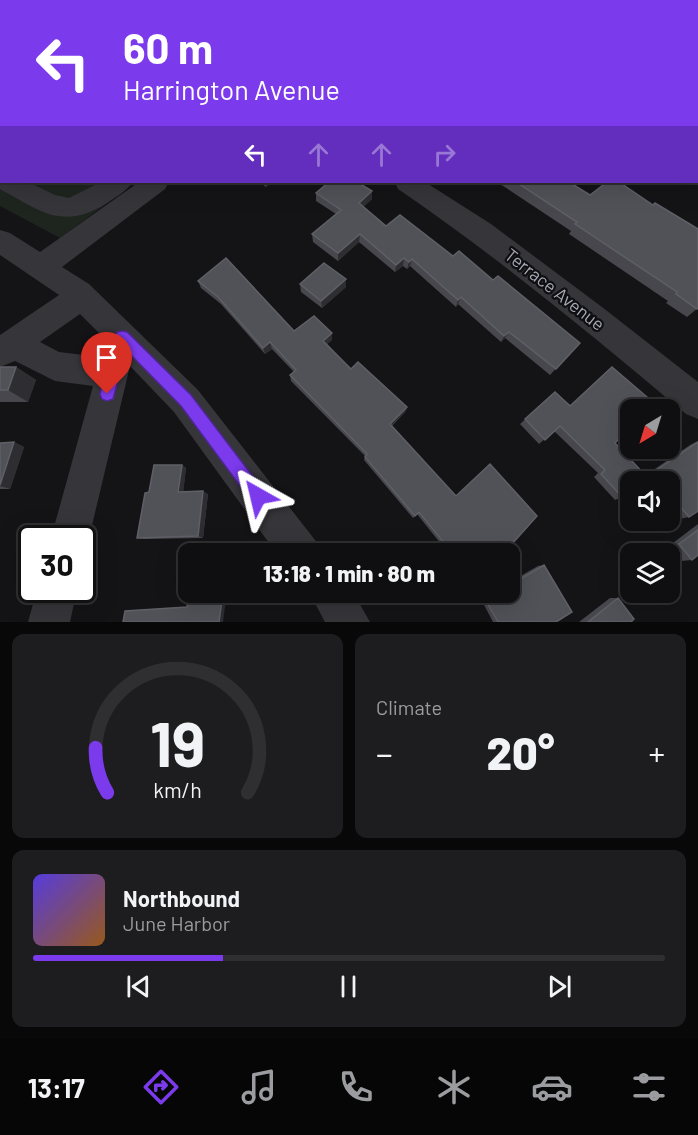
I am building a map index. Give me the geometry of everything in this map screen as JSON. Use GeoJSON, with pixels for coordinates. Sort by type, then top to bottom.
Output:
{"type":"FeatureCollection","features":[{"type":"Feature","properties":{"kind":"street"},"geometry":{"type":"LineString","coordinates":[[10,183],[43,200],[69,208],[100,195],[117,183]]}},
{"type":"Feature","properties":{"kind":"street"},"geometry":{"type":"LineString","coordinates":[[41,267],[155,183]]}},
{"type":"Feature","properties":{"kind":"street","name":"Terrace Avenue"},"geometry":{"type":"LineString","coordinates":[[408,183],[490,239],[698,403]]}},
{"type":"Feature","properties":{"kind":"street"},"geometry":{"type":"LineString","coordinates":[[0,241],[82,296],[186,400],[292,543]]}},
{"type":"Feature","properties":{"kind":"street"},"geometry":{"type":"LineString","coordinates":[[7,348],[82,296]]}},
{"type":"Feature","properties":{"kind":"street"},"geometry":{"type":"LineString","coordinates":[[73,525],[122,337]]}},
{"type":"Feature","properties":{"kind":"street"},"geometry":{"type":"LineString","coordinates":[[7,348],[55,366],[113,374]]}},
{"type":"Feature","properties":{"kind":"street"},"geometry":{"type":"LineString","coordinates":[[49,622],[54,603]]}},
{"type":"Feature","properties":{"kind":"street"},"geometry":{"type":"LineString","coordinates":[[336,603],[349,622]]}},
{"type":"Feature","properties":{"kind":"shaded area"},"geometry":{"type":"Polygon","coordinates":[[[0,183],[135,183],[60,238],[0,206],[0,183]]]}},
{"type":"Feature","properties":{"kind":"building"},"geometry":{"type":"Polygon","coordinates":[[[328,183],[359,183],[372,191],[359,203],[386,226],[400,215],[453,256],[459,251],[493,280],[498,276],[580,343],[556,369],[509,332],[504,336],[461,297],[458,300],[412,259],[409,262],[404,258],[396,265],[360,234],[338,253],[312,234],[341,210],[316,193],[328,183]]]}},
{"type":"Feature","properties":{"kind":"building"},"geometry":{"type":"Polygon","coordinates":[[[518,183],[571,183],[590,195],[606,183],[620,183],[653,205],[655,203],[698,229],[698,308],[575,224],[577,222],[518,183]]]}},
{"type":"Feature","properties":{"kind":"building"},"geometry":{"type":"Polygon","coordinates":[[[226,258],[294,331],[314,316],[332,333],[323,341],[351,369],[358,362],[407,407],[390,424],[456,496],[490,464],[537,516],[513,543],[444,543],[419,512],[415,516],[365,457],[367,454],[290,375],[296,370],[270,342],[263,348],[218,297],[198,281],[226,258]]]}},
{"type":"Feature","properties":{"kind":"building"},"geometry":{"type":"Polygon","coordinates":[[[324,263],[346,279],[321,301],[300,284],[324,263]]]}},
{"type":"Feature","properties":{"kind":"building"},"geometry":{"type":"Polygon","coordinates":[[[0,367],[16,367],[8,390],[0,390],[0,367]]]}},
{"type":"Feature","properties":{"kind":"building"},"geometry":{"type":"Polygon","coordinates":[[[612,367],[649,399],[620,399],[620,438],[615,443],[620,448],[620,459],[630,459],[641,471],[620,471],[620,495],[601,474],[605,470],[560,426],[545,440],[525,419],[555,392],[570,406],[612,367]]]}},
{"type":"Feature","properties":{"kind":"building"},"geometry":{"type":"Polygon","coordinates":[[[14,442],[0,485],[0,443],[14,442]]]}},
{"type":"Feature","properties":{"kind":"building"},"geometry":{"type":"Polygon","coordinates":[[[698,442],[698,511],[689,517],[680,506],[680,471],[655,471],[673,459],[680,459],[680,454],[698,442]]]}},
{"type":"Feature","properties":{"kind":"building"},"geometry":{"type":"Polygon","coordinates":[[[154,465],[182,465],[178,492],[203,491],[198,536],[137,538],[145,493],[149,492],[154,465]]]}},
{"type":"Feature","properties":{"kind":"building"},"geometry":{"type":"Polygon","coordinates":[[[698,530],[698,555],[692,560],[680,543],[698,530]]]}},
{"type":"Feature","properties":{"kind":"building"},"geometry":{"type":"Polygon","coordinates":[[[544,565],[572,612],[556,622],[498,622],[487,603],[520,603],[520,579],[544,565]]]}},
{"type":"Feature","properties":{"kind":"building"},"geometry":{"type":"Polygon","coordinates":[[[618,598],[634,619],[631,622],[588,622],[618,598]]]}},
{"type":"Feature","properties":{"kind":"building"},"geometry":{"type":"Polygon","coordinates":[[[188,603],[222,603],[219,622],[123,622],[125,611],[187,607],[188,603]]]}},
{"type":"Feature","properties":{"kind":"route"},"geometry":{"type":"LineString","coordinates":[[107,394],[122,337],[186,400],[258,496]]}}]}
